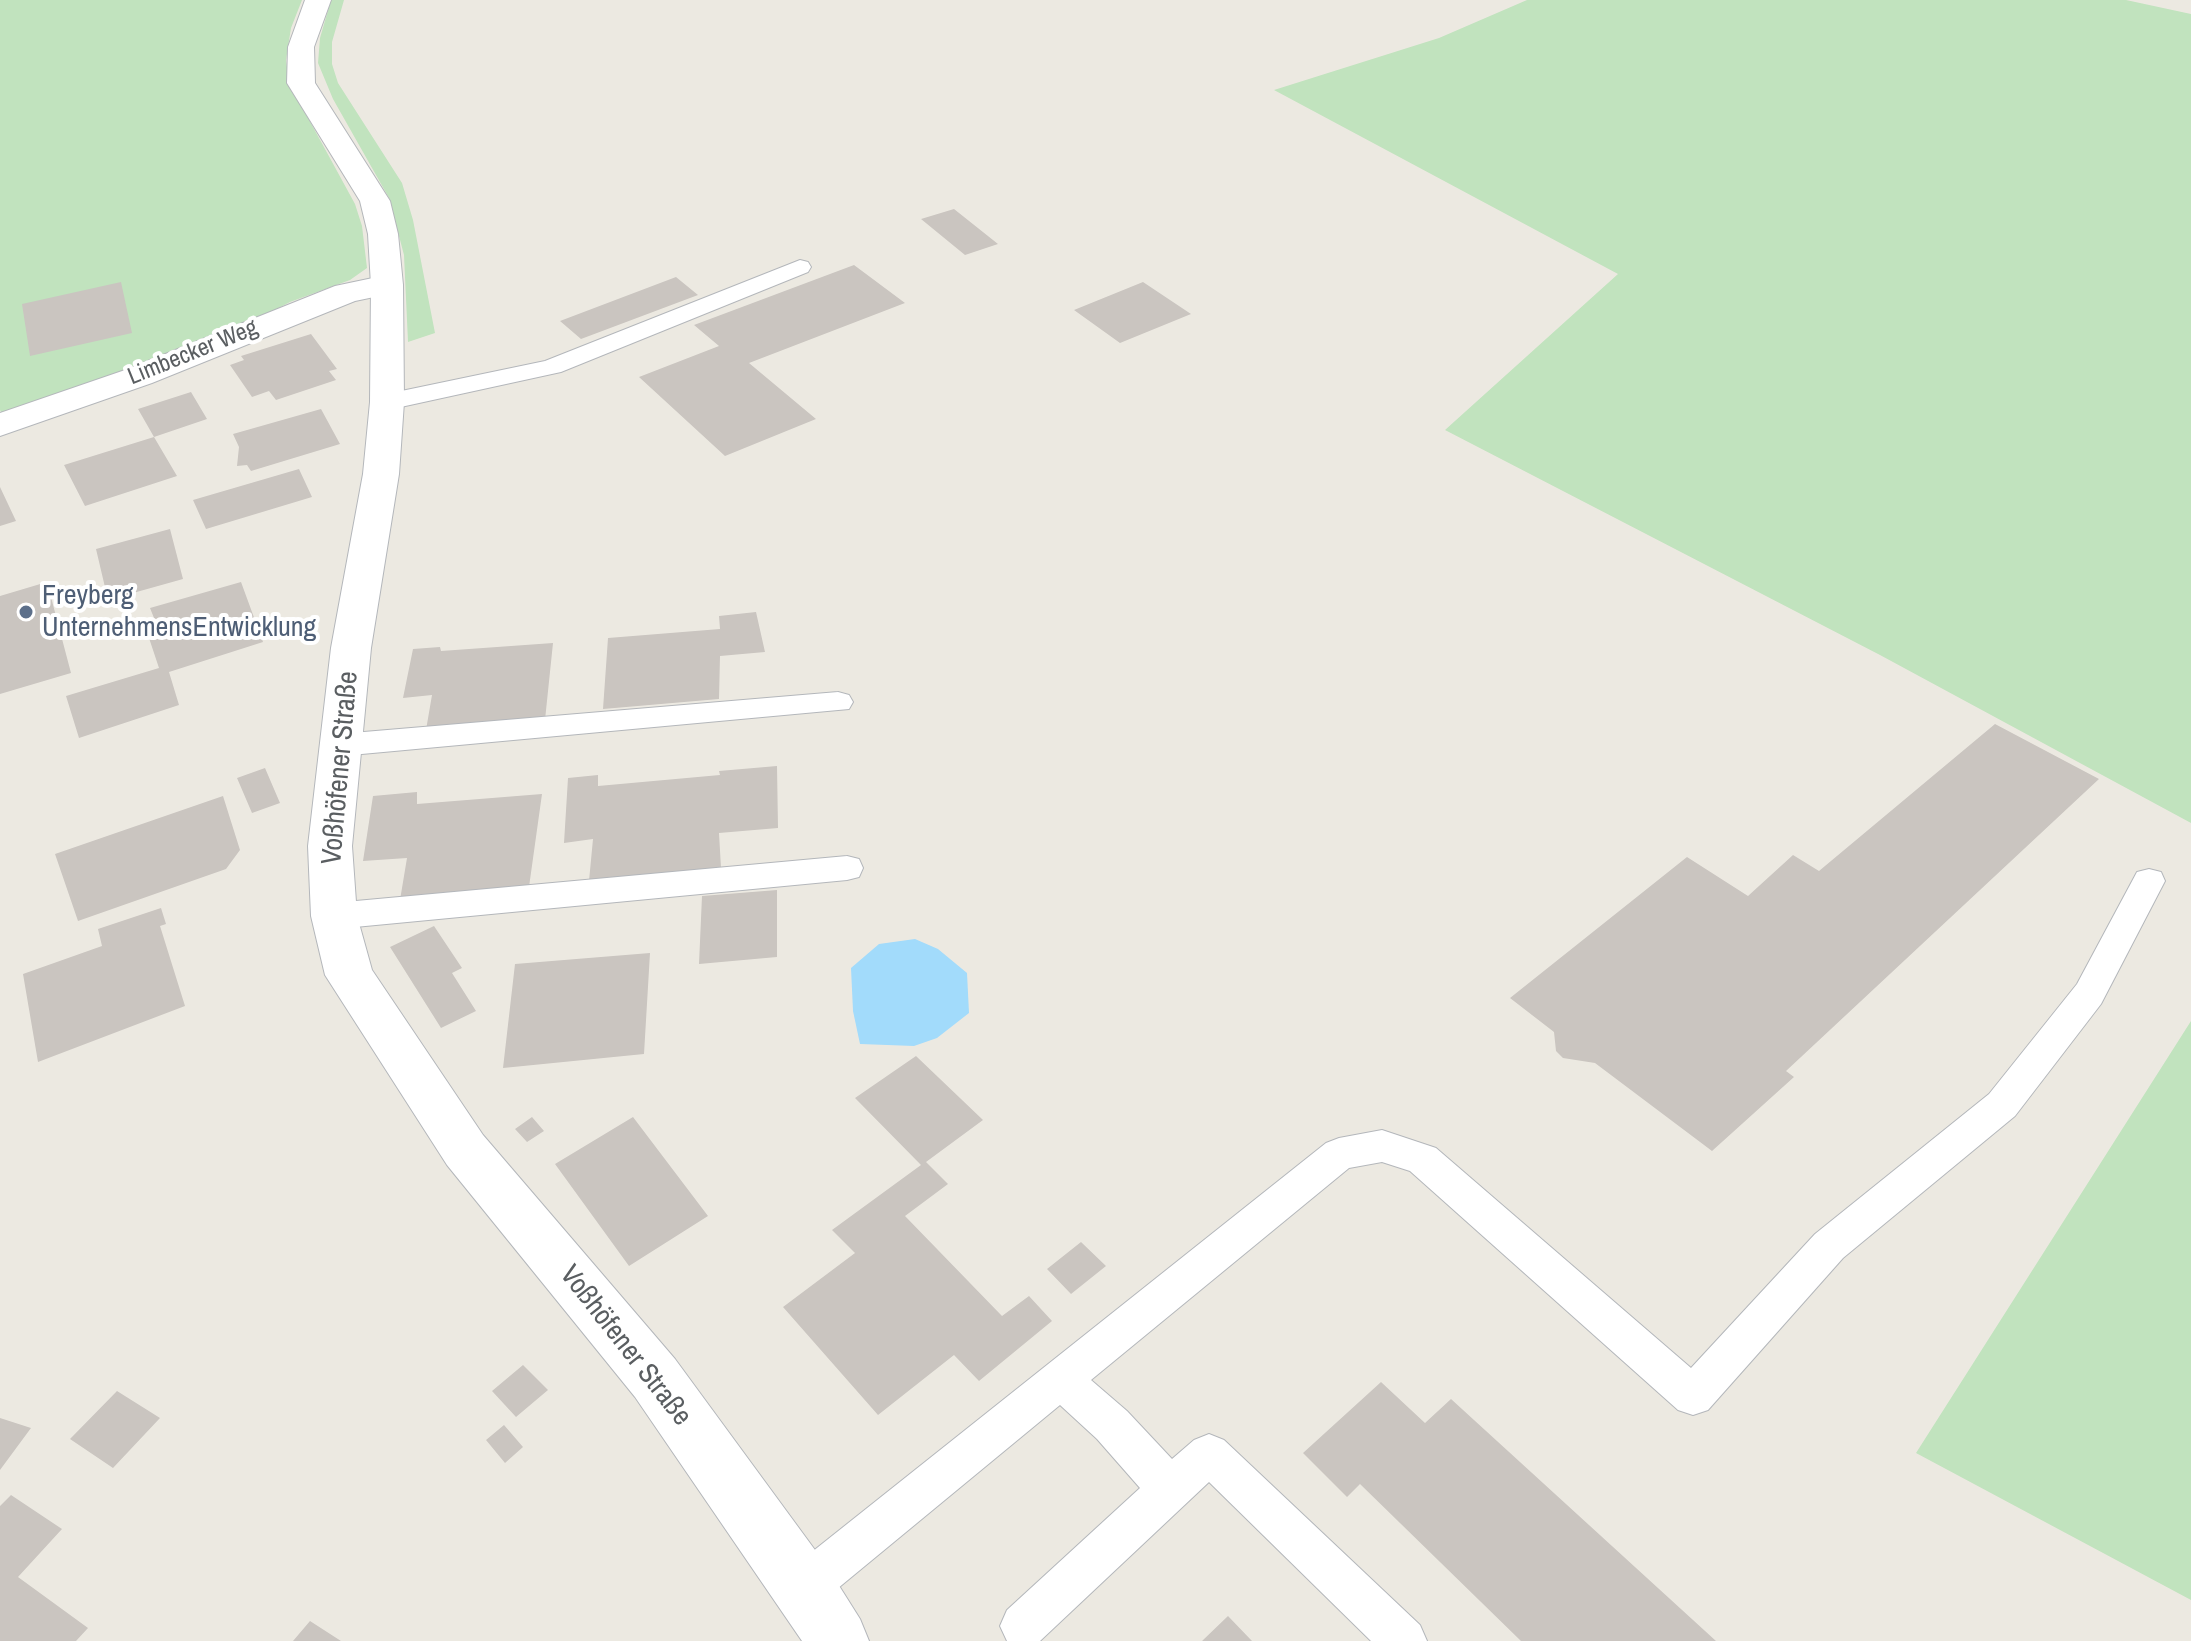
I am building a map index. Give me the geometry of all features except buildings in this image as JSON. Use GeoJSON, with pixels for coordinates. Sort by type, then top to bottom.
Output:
{"type":"FeatureCollection","features":[{"type":"Feature","properties":{"kind":"street","name":"Voßhöfener Straße"},"geometry":{"type":"LineString","coordinates":[[318,0],[301,47],[301,83],[375,201],[383,234],[387,285],[387,402],[381,474],[351,648],[330,846],[334,916],[349,975],[465,1150],[655,1378],[804,1587],[838,1641]]}},
{"type":"Feature","properties":{"kind":"street","name":"Limbecker Weg"},"geometry":{"type":"LineString","coordinates":[[0,425],[154,371],[346,293],[387,285]]}},
{"type":"Feature","properties":{"kind":"lane"},"geometry":{"type":"LineString","coordinates":[[387,402],[552,367],[800,267]]}},
{"type":"Feature","properties":{"kind":"lane"},"geometry":{"type":"LineString","coordinates":[[340,745],[838,702]]}},
{"type":"Feature","properties":{"kind":"lane"},"geometry":{"type":"LineString","coordinates":[[334,916],[847,868]]}},
{"type":"Feature","properties":{"kind":"lane"},"geometry":{"type":"LineString","coordinates":[[804,1587],[1339,1154],[1382,1146],[1423,1159],[1693,1396],[1829,1246],[2002,1105],[2089,994],[2149,881]]}},
{"type":"Feature","properties":{"kind":"lane"},"geometry":{"type":"LineString","coordinates":[[1060,1378],[1112,1425],[1170,1489]]}},
{"type":"Feature","properties":{"kind":"lane"},"geometry":{"type":"LineString","coordinates":[[1023,1626],[1209,1454],[1404,1641]]}},
{"type":"Feature","properties":{"kind":"green space"},"geometry":{"type":"Polygon","coordinates":[[[0,0],[302,0],[291,28],[286,60],[289,83],[355,204],[362,226],[367,268],[350,280],[290,302],[227,335],[3,417],[0,410],[0,0]]]}},
{"type":"Feature","properties":{"kind":"green space"},"geometry":{"type":"Polygon","coordinates":[[[331,0],[344,0],[332,42],[332,64],[338,83],[402,183],[413,220],[435,333],[408,342],[404,255],[389,198],[333,99],[318,63],[320,38],[331,0]]]}},
{"type":"Feature","properties":{"kind":"green space"},"geometry":{"type":"Polygon","coordinates":[[[1527,0],[2126,0],[2191,14],[2191,823],[1880,655],[1445,430],[1618,274],[1274,90],[1439,38],[1527,0]]]}},
{"type":"Feature","properties":{"kind":"green space"},"geometry":{"type":"Polygon","coordinates":[[[2191,1021],[2191,1600],[1916,1453],[2191,1021]]]}},
{"type":"Feature","properties":{"kind":"water"},"geometry":{"type":"Polygon","coordinates":[[[915,939],[938,949],[967,973],[969,1013],[937,1038],[914,1046],[860,1044],[853,1011],[851,968],[879,944],[915,939]]]}},
{"type":"Feature","properties":{"kind":"place","name":"Freyberg UnternehmensEntwicklung"},"geometry":{"type":"Point","coordinates":[26,612]}}]}
